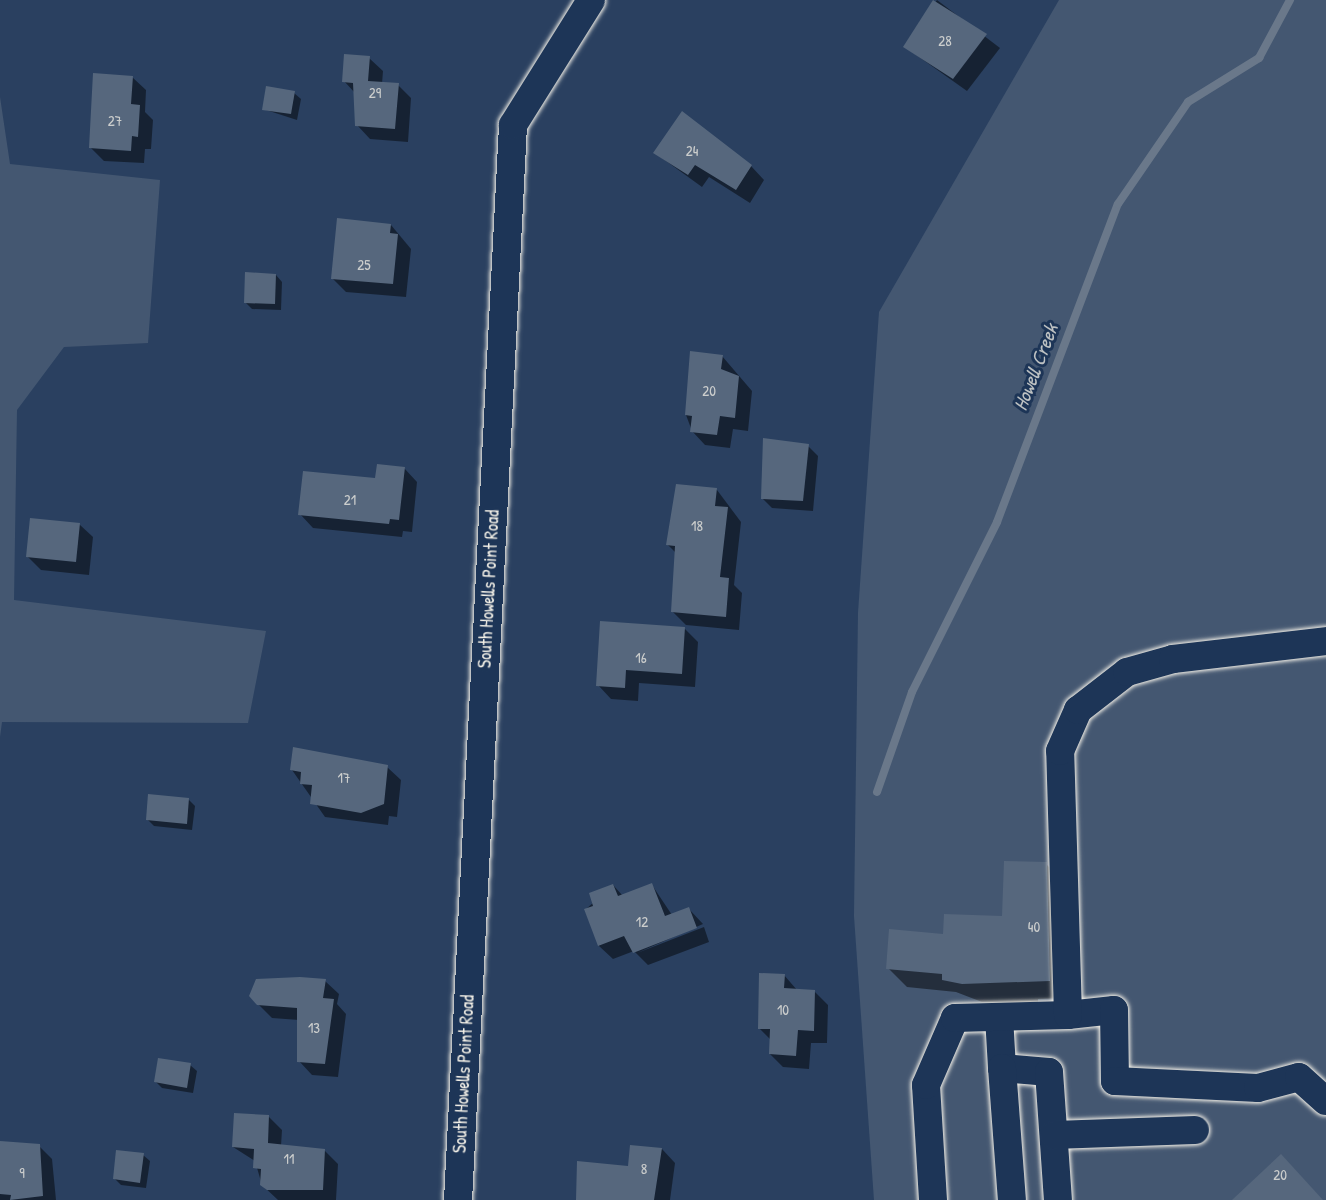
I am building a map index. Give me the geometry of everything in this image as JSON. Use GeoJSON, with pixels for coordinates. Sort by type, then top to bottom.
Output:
{"type":"FeatureCollection","features":[{"type":"Feature","properties":{"kind":"street","name":"South Howells Point Road"},"geometry":{"type":"LineString","coordinates":[[458,1200],[513,125],[591,0]]}},
{"type":"Feature","properties":{"kind":"street"},"geometry":{"type":"LineString","coordinates":[[1068,1015],[1060,750],[1078,710],[1127,672],[1173,658],[1326,641]]}},
{"type":"Feature","properties":{"kind":"street"},"geometry":{"type":"LineString","coordinates":[[933,1200],[926,1085],[955,1018],[1068,1015],[1114,1010],[1115,1081],[1258,1088],[1299,1077],[1326,1101]]}},
{"type":"Feature","properties":{"kind":"street"},"geometry":{"type":"LineString","coordinates":[[999,1017],[1012,1200]]}},
{"type":"Feature","properties":{"kind":"street"},"geometry":{"type":"LineString","coordinates":[[1002,1068],[1049,1072],[1058,1200]]}},
{"type":"Feature","properties":{"kind":"street"},"geometry":{"type":"LineString","coordinates":[[1054,1135],[1195,1130]]}},
{"type":"Feature","properties":{"kind":"shaded area"},"geometry":{"type":"Polygon","coordinates":[[[1059,0],[1326,0],[1326,1200],[874,1200],[854,916],[858,613],[879,312],[1059,0]]]}},
{"type":"Feature","properties":{"kind":"shaded area"},"geometry":{"type":"Polygon","coordinates":[[[0,97],[10,164],[160,180],[148,343],[64,347],[17,410],[14,600],[266,631],[248,723],[2,722],[0,737],[0,97]]]}},
{"type":"Feature","properties":{"kind":"building"},"geometry":{"type":"Polygon","coordinates":[[[933,0],[987,34],[953,79],[903,47],[933,0]]]}},
{"type":"Feature","properties":{"kind":"building"},"geometry":{"type":"Polygon","coordinates":[[[344,54],[370,56],[368,81],[399,83],[395,129],[355,126],[353,83],[342,82],[344,54]]]}},
{"type":"Feature","properties":{"kind":"building"},"geometry":{"type":"Polygon","coordinates":[[[93,73],[133,76],[131,104],[140,105],[138,137],[132,136],[131,151],[89,148],[93,73]]]}},
{"type":"Feature","properties":{"kind":"building"},"geometry":{"type":"Polygon","coordinates":[[[266,86],[295,91],[291,114],[262,110],[266,86]]]}},
{"type":"Feature","properties":{"kind":"building"},"geometry":{"type":"Polygon","coordinates":[[[682,111],[752,165],[736,190],[695,165],[688,175],[653,153],[682,111]]]}},
{"type":"Feature","properties":{"kind":"building"},"geometry":{"type":"Polygon","coordinates":[[[337,218],[391,224],[390,233],[398,234],[393,284],[331,279],[337,218]]]}},
{"type":"Feature","properties":{"kind":"building"},"geometry":{"type":"Polygon","coordinates":[[[245,272],[276,274],[275,304],[244,303],[245,272]]]}},
{"type":"Feature","properties":{"kind":"building"},"geometry":{"type":"Polygon","coordinates":[[[690,351],[723,355],[721,369],[739,376],[735,418],[720,416],[717,435],[690,432],[692,416],[685,415],[690,351]]]}},
{"type":"Feature","properties":{"kind":"building"},"geometry":{"type":"Polygon","coordinates":[[[763,438],[809,444],[803,501],[761,499],[763,438]]]}},
{"type":"Feature","properties":{"kind":"building"},"geometry":{"type":"Polygon","coordinates":[[[377,464],[405,467],[399,520],[390,519],[389,524],[298,515],[303,471],[375,478],[377,464]]]}},
{"type":"Feature","properties":{"kind":"building"},"geometry":{"type":"Polygon","coordinates":[[[676,484],[717,488],[715,506],[728,507],[720,577],[729,578],[726,617],[671,612],[675,546],[666,545],[676,484]]]}},
{"type":"Feature","properties":{"kind":"building"},"geometry":{"type":"Polygon","coordinates":[[[30,518],[80,523],[76,562],[26,557],[30,518]]]}},
{"type":"Feature","properties":{"kind":"building"},"geometry":{"type":"Polygon","coordinates":[[[600,621],[685,627],[682,674],[626,670],[625,688],[596,686],[600,621]]]}},
{"type":"Feature","properties":{"kind":"building"},"geometry":{"type":"Polygon","coordinates":[[[293,747],[388,765],[384,804],[361,813],[310,804],[312,785],[300,784],[301,772],[290,770],[293,747]]]}},
{"type":"Feature","properties":{"kind":"building"},"geometry":{"type":"Polygon","coordinates":[[[148,794],[189,798],[187,824],[146,820],[148,794]]]}},
{"type":"Feature","properties":{"kind":"building"},"geometry":{"type":"Polygon","coordinates":[[[1004,861],[1047,862],[1050,981],[962,984],[942,980],[942,974],[886,969],[889,929],[943,934],[944,914],[1002,916],[1004,861]]]}},
{"type":"Feature","properties":{"kind":"building"},"geometry":{"type":"Polygon","coordinates":[[[652,883],[665,916],[689,907],[697,928],[633,953],[624,936],[598,946],[584,909],[593,906],[589,893],[613,884],[618,896],[652,883]]]}},
{"type":"Feature","properties":{"kind":"building"},"geometry":{"type":"Polygon","coordinates":[[[759,973],[785,974],[784,988],[815,990],[814,1031],[798,1030],[796,1056],[769,1054],[770,1029],[758,1029],[759,973]]]}},
{"type":"Feature","properties":{"kind":"building"},"geometry":{"type":"Polygon","coordinates":[[[300,977],[326,979],[323,998],[334,999],[325,1064],[297,1062],[297,1008],[257,1005],[249,996],[256,979],[300,977]]]}},
{"type":"Feature","properties":{"kind":"building"},"geometry":{"type":"Polygon","coordinates":[[[158,1058],[191,1063],[187,1088],[154,1082],[158,1058]]]}},
{"type":"Feature","properties":{"kind":"building"},"geometry":{"type":"Polygon","coordinates":[[[234,1113],[269,1115],[268,1143],[325,1149],[323,1190],[267,1190],[260,1185],[261,1169],[253,1168],[254,1149],[232,1147],[234,1113]]]}},
{"type":"Feature","properties":{"kind":"building"},"geometry":{"type":"Polygon","coordinates":[[[0,1141],[40,1144],[43,1196],[10,1200],[11,1195],[0,1194],[0,1141]]]}},
{"type":"Feature","properties":{"kind":"building"},"geometry":{"type":"Polygon","coordinates":[[[630,1145],[662,1148],[654,1200],[576,1200],[577,1161],[628,1166],[630,1145]]]}},
{"type":"Feature","properties":{"kind":"building"},"geometry":{"type":"Polygon","coordinates":[[[116,1150],[144,1153],[140,1183],[113,1179],[116,1150]]]}},
{"type":"Feature","properties":{"kind":"building"},"geometry":{"type":"Polygon","coordinates":[[[1281,1154],[1323,1200],[1232,1200],[1281,1154]]]}},
{"type":"Feature","properties":{"kind":"waterway","name":"Howell Creek"},"geometry":{"type":"LineString","coordinates":[[877,792],[912,692],[997,522],[1118,204],[1188,102],[1259,58],[1290,0]]}}]}
